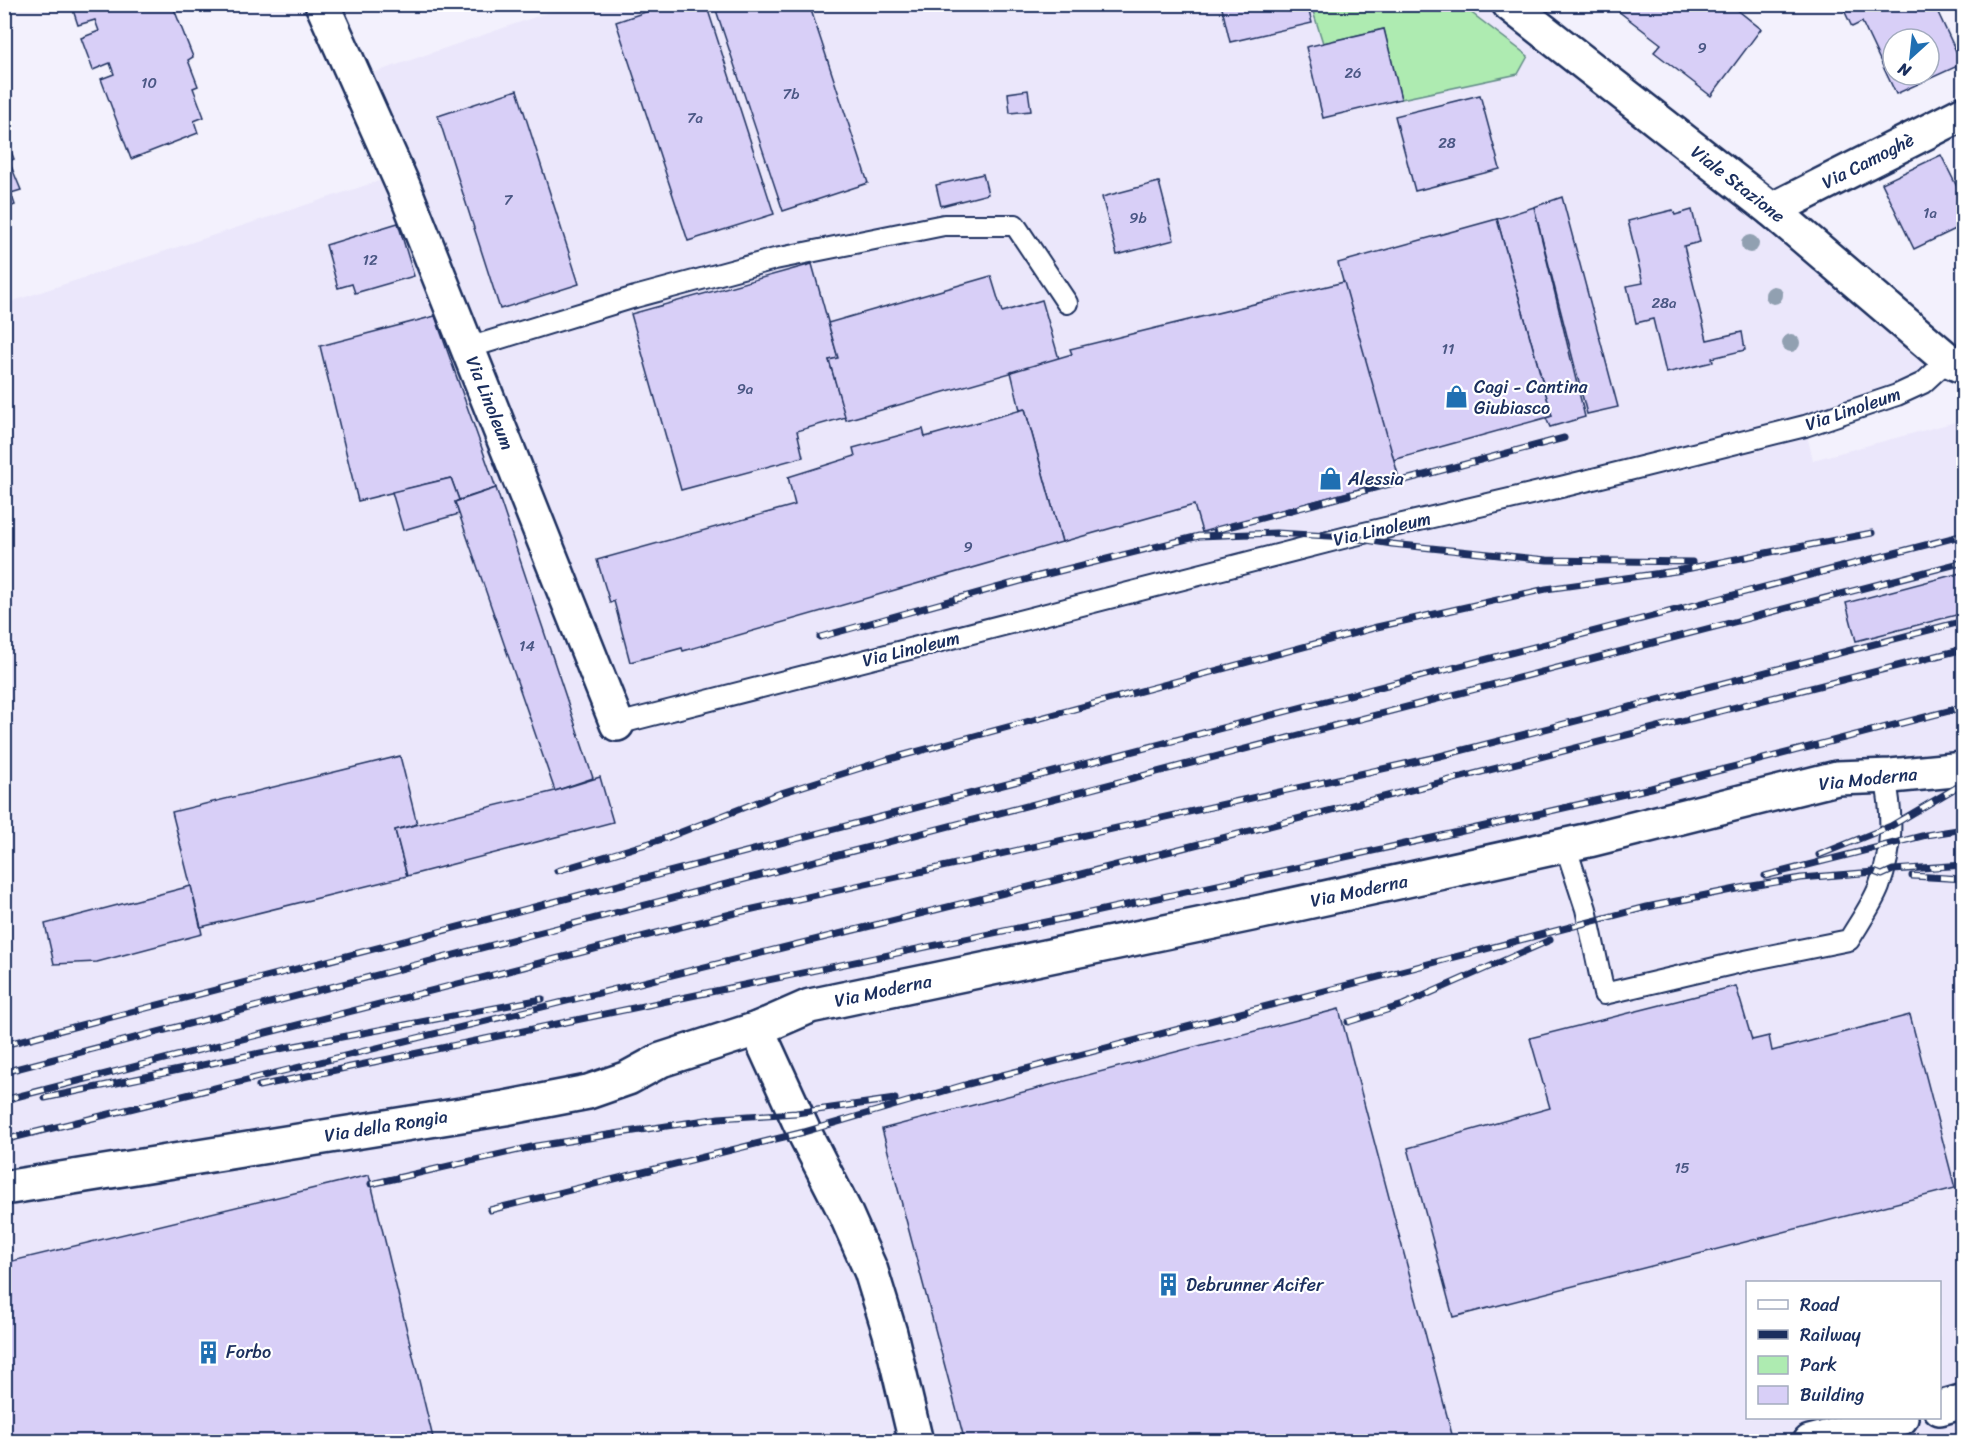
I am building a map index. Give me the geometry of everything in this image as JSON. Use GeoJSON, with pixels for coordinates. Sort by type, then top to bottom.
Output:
{"type":"FeatureCollection","features":[{"type":"Feature","properties":{"kind":"street","name":"Via Linoleum"},"geometry":{"type":"LineString","coordinates":[[322,4],[404,188],[617,724]]}},
{"type":"Feature","properties":{"kind":"street","name":"Viale Stazione"},"geometry":{"type":"LineString","coordinates":[[1509,4],[1772,210],[1956,364]]}},
{"type":"Feature","properties":{"kind":"street","name":"Via Camoghè"},"geometry":{"type":"LineString","coordinates":[[1772,210],[1964,113]]}},
{"type":"Feature","properties":{"kind":"street","name":"Via Moderna"},"geometry":{"type":"LineString","coordinates":[[758,1029],[810,1006],[1261,912],[1565,845],[1837,778],[1964,768]]}},
{"type":"Feature","properties":{"kind":"street","name":"Via della Rongia"},"geometry":{"type":"LineString","coordinates":[[4,1188],[506,1108],[588,1092],[628,1078],[661,1060],[758,1029]]}},
{"type":"Feature","properties":{"kind":"street"},"geometry":{"type":"LineString","coordinates":[[758,1029],[804,1132],[844,1210],[871,1271],[890,1332],[916,1442]]}},
{"type":"Feature","properties":{"kind":"street"},"geometry":{"type":"LineString","coordinates":[[1941,1407],[1964,1401]]}},
{"type":"Feature","properties":{"kind":"street"},"geometry":{"type":"LineString","coordinates":[[1810,1442],[1897,1419]]}},
{"type":"Feature","properties":{"kind":"lane"},"geometry":{"type":"LineString","coordinates":[[468,348],[635,297],[775,259],[944,225],[1015,225],[1067,303]]}},
{"type":"Feature","properties":{"kind":"lane","name":"Via Linoleum"},"geometry":{"type":"LineString","coordinates":[[617,724],[1347,537],[1805,426],[1897,395],[1956,364]]}},
{"type":"Feature","properties":{"kind":"lane"},"geometry":{"type":"LineString","coordinates":[[1565,845],[1586,909],[1604,994],[1744,961],[1849,940],[1879,888],[1890,844],[1892,813],[1885,776]]}},
{"type":"Feature","properties":{"kind":"shaded area"},"geometry":{"type":"Polygon","coordinates":[[[570,5],[1509,5],[1948,360],[1923,383],[1805,427],[1813,460],[1963,420],[1963,1441],[5,1441],[4,304],[397,175],[356,79],[570,5]]]}},
{"type":"Feature","properties":{"kind":"green space"},"geometry":{"type":"Polygon","coordinates":[[[1311,5],[1461,5],[1528,56],[1518,74],[1401,99],[1384,29],[1323,43],[1311,5]]]}},
{"type":"Feature","properties":{"kind":"building"},"geometry":{"type":"Polygon","coordinates":[[[71,4],[172,4],[193,57],[188,60],[198,86],[193,88],[204,117],[194,121],[198,133],[131,159],[101,79],[114,74],[110,63],[93,70],[81,38],[99,31],[95,20],[78,25],[71,4]]]}},
{"type":"Feature","properties":{"kind":"building"},"geometry":{"type":"Polygon","coordinates":[[[669,4],[706,4],[774,214],[688,241],[616,22],[669,4]]]}},
{"type":"Feature","properties":{"kind":"building"},"geometry":{"type":"Polygon","coordinates":[[[714,4],[809,4],[868,183],[783,211],[714,4]]]}},
{"type":"Feature","properties":{"kind":"building"},"geometry":{"type":"Polygon","coordinates":[[[1221,4],[1307,4],[1312,23],[1230,42],[1221,4]]]}},
{"type":"Feature","properties":{"kind":"building"},"geometry":{"type":"Polygon","coordinates":[[[1609,4],[1730,4],[1761,29],[1711,96],[1654,52],[1661,44],[1609,4]]]}},
{"type":"Feature","properties":{"kind":"building"},"geometry":{"type":"Polygon","coordinates":[[[1849,4],[1934,4],[1962,64],[1941,74],[1941,27],[1881,27],[1881,62],[1862,22],[1852,27],[1843,8],[1849,4]]]}},
{"type":"Feature","properties":{"kind":"building"},"geometry":{"type":"Polygon","coordinates":[[[1384,29],[1401,99],[1323,118],[1306,47],[1384,29]]]}},
{"type":"Feature","properties":{"kind":"building"},"geometry":{"type":"Polygon","coordinates":[[[1893,87],[1911,87],[1896,94],[1893,87]]]}},
{"type":"Feature","properties":{"kind":"building"},"geometry":{"type":"Polygon","coordinates":[[[517,90],[579,284],[500,309],[438,116],[517,90]]]}},
{"type":"Feature","properties":{"kind":"building"},"geometry":{"type":"Polygon","coordinates":[[[1028,90],[1031,111],[1010,113],[1008,93],[1028,90]]]}},
{"type":"Feature","properties":{"kind":"building"},"geometry":{"type":"Polygon","coordinates":[[[1480,95],[1500,169],[1415,191],[1395,116],[1480,95]]]}},
{"type":"Feature","properties":{"kind":"building"},"geometry":{"type":"Polygon","coordinates":[[[4,133],[14,159],[9,161],[21,190],[11,193],[15,205],[4,209],[4,133]]]}},
{"type":"Feature","properties":{"kind":"building"},"geometry":{"type":"Polygon","coordinates":[[[1941,155],[1964,201],[1964,225],[1914,249],[1882,183],[1941,155]]]}},
{"type":"Feature","properties":{"kind":"building"},"geometry":{"type":"Polygon","coordinates":[[[983,174],[988,194],[941,206],[936,185],[983,174]]]}},
{"type":"Feature","properties":{"kind":"building"},"geometry":{"type":"Polygon","coordinates":[[[1159,182],[1174,240],[1117,255],[1102,197],[1159,182]]]}},
{"type":"Feature","properties":{"kind":"building"},"geometry":{"type":"Polygon","coordinates":[[[1562,197],[1618,407],[1587,414],[1534,207],[1562,197]]]}},
{"type":"Feature","properties":{"kind":"building"},"geometry":{"type":"Polygon","coordinates":[[[1534,207],[1585,417],[1550,427],[1546,418],[1552,416],[1497,219],[1534,207]]]}},
{"type":"Feature","properties":{"kind":"building"},"geometry":{"type":"Polygon","coordinates":[[[1673,210],[1675,215],[1692,210],[1700,242],[1684,246],[1707,340],[1742,332],[1745,350],[1712,358],[1713,362],[1666,373],[1653,319],[1636,323],[1627,286],[1643,283],[1628,221],[1673,210]]]}},
{"type":"Feature","properties":{"kind":"building"},"geometry":{"type":"Polygon","coordinates":[[[1497,219],[1552,416],[1393,460],[1338,263],[1497,219]]]}},
{"type":"Feature","properties":{"kind":"building"},"geometry":{"type":"Polygon","coordinates":[[[398,223],[414,276],[355,293],[352,284],[338,288],[326,245],[398,223]]]}},
{"type":"Feature","properties":{"kind":"building"},"geometry":{"type":"Polygon","coordinates":[[[812,264],[838,358],[829,360],[846,417],[797,431],[803,457],[681,490],[631,314],[812,264]]]}},
{"type":"Feature","properties":{"kind":"building"},"geometry":{"type":"Polygon","coordinates":[[[991,276],[1002,312],[1042,300],[1059,359],[846,420],[829,360],[838,358],[828,323],[991,276]]]}},
{"type":"Feature","properties":{"kind":"building"},"geometry":{"type":"Polygon","coordinates":[[[1344,282],[1399,478],[1202,532],[1194,505],[1062,542],[1025,409],[1020,410],[1011,372],[1072,354],[1070,349],[1344,282]]]}},
{"type":"Feature","properties":{"kind":"building"},"geometry":{"type":"Polygon","coordinates":[[[435,316],[496,488],[459,500],[451,478],[358,501],[320,346],[435,316]]]}},
{"type":"Feature","properties":{"kind":"building"},"geometry":{"type":"Polygon","coordinates":[[[1025,409],[1062,542],[683,651],[682,648],[630,662],[614,601],[610,603],[597,560],[795,505],[788,477],[855,456],[853,448],[923,429],[925,437],[1025,409]]]}},
{"type":"Feature","properties":{"kind":"building"},"geometry":{"type":"Polygon","coordinates":[[[451,478],[459,500],[455,502],[459,514],[403,530],[392,492],[451,478]]]}},
{"type":"Feature","properties":{"kind":"building"},"geometry":{"type":"Polygon","coordinates":[[[496,488],[593,778],[555,791],[455,502],[496,488]]]}},
{"type":"Feature","properties":{"kind":"building"},"geometry":{"type":"Polygon","coordinates":[[[1964,572],[1964,613],[1856,641],[1846,603],[1964,572]]]}},
{"type":"Feature","properties":{"kind":"building"},"geometry":{"type":"Polygon","coordinates":[[[400,756],[417,824],[395,830],[407,876],[201,927],[172,812],[400,756]]]}},
{"type":"Feature","properties":{"kind":"building"},"geometry":{"type":"Polygon","coordinates":[[[600,777],[613,822],[407,876],[395,830],[555,791],[600,777]]]}},
{"type":"Feature","properties":{"kind":"building"},"geometry":{"type":"Polygon","coordinates":[[[191,886],[202,934],[97,962],[54,964],[45,924],[191,886]]]}},
{"type":"Feature","properties":{"kind":"building"},"geometry":{"type":"Polygon","coordinates":[[[1736,986],[1752,1040],[1769,1036],[1772,1051],[1910,1015],[1955,1188],[1453,1317],[1408,1148],[1550,1108],[1530,1038],[1736,986]]]}},
{"type":"Feature","properties":{"kind":"building","name":"Debrunner Acifer"},"geometry":{"type":"Polygon","coordinates":[[[1339,1009],[1454,1442],[965,1442],[882,1129],[1339,1009]]]}},
{"type":"Feature","properties":{"kind":"building","name":"Forbo"},"geometry":{"type":"Polygon","coordinates":[[[369,1175],[434,1442],[4,1442],[4,1263],[369,1175]]]}},
{"type":"Feature","properties":{"kind":"railway"},"geometry":{"type":"LineString","coordinates":[[1216,530],[1564,438]]}},
{"type":"Feature","properties":{"kind":"railway"},"geometry":{"type":"LineString","coordinates":[[1031,578],[1199,536],[1276,533],[1347,537],[1392,544],[1547,560],[1692,562]]}},
{"type":"Feature","properties":{"kind":"railway"},"geometry":{"type":"LineString","coordinates":[[1778,551],[1872,533]]}},
{"type":"Feature","properties":{"kind":"railway"},"geometry":{"type":"LineString","coordinates":[[4,1045],[1964,535]]}},
{"type":"Feature","properties":{"kind":"railway"},"geometry":{"type":"LineString","coordinates":[[557,871],[666,838],[778,794],[886,760],[1377,627],[1546,589],[1676,571],[1786,549]]}},
{"type":"Feature","properties":{"kind":"railway"},"geometry":{"type":"LineString","coordinates":[[4,1072],[1964,562]]}},
{"type":"Feature","properties":{"kind":"railway"},"geometry":{"type":"LineString","coordinates":[[820,637],[1039,576]]}},
{"type":"Feature","properties":{"kind":"railway"},"geometry":{"type":"LineString","coordinates":[[4,1100],[735,913],[1436,757],[1964,621]]}},
{"type":"Feature","properties":{"kind":"railway"},"geometry":{"type":"LineString","coordinates":[[4,1140],[1073,876],[1964,649]]}},
{"type":"Feature","properties":{"kind":"railway"},"geometry":{"type":"LineString","coordinates":[[259,1086],[1085,914],[1441,836],[1651,788],[1964,707]]}},
{"type":"Feature","properties":{"kind":"railway"},"geometry":{"type":"LineString","coordinates":[[1819,855],[1891,826],[1964,783]]}},
{"type":"Feature","properties":{"kind":"railway"},"geometry":{"type":"LineString","coordinates":[[1765,876],[1926,835],[1964,829]]}},
{"type":"Feature","properties":{"kind":"railway"},"geometry":{"type":"LineString","coordinates":[[490,1210],[804,1132],[968,1084],[1647,907],[1801,878],[1874,872],[1882,875],[1893,870],[1964,865]]}},
{"type":"Feature","properties":{"kind":"railway"},"geometry":{"type":"LineString","coordinates":[[1912,876],[1964,879]]}},
{"type":"Feature","properties":{"kind":"railway"},"geometry":{"type":"LineString","coordinates":[[1348,1022],[1403,1005],[1550,940]]}},
{"type":"Feature","properties":{"kind":"railway"},"geometry":{"type":"LineString","coordinates":[[45,1098],[289,1047],[542,999]]}},
{"type":"Feature","properties":{"kind":"railway"},"geometry":{"type":"LineString","coordinates":[[371,1184],[536,1146],[719,1118],[796,1113],[895,1099]]}},
{"type":"Feature","properties":{"kind":"place","name":"Cagi - Cantina Giubiasco"},"geometry":{"type":"Point","coordinates":[1456,397]}},
{"type":"Feature","properties":{"kind":"place","name":"Alessia"},"geometry":{"type":"Point","coordinates":[1330,479]}},
{"type":"Feature","properties":{"kind":"place","name":"Debrunner Acifer"},"geometry":{"type":"Point","coordinates":[1168,1285]}},
{"type":"Feature","properties":{"kind":"place","name":"Forbo"},"geometry":{"type":"Point","coordinates":[208,1352]}}]}
